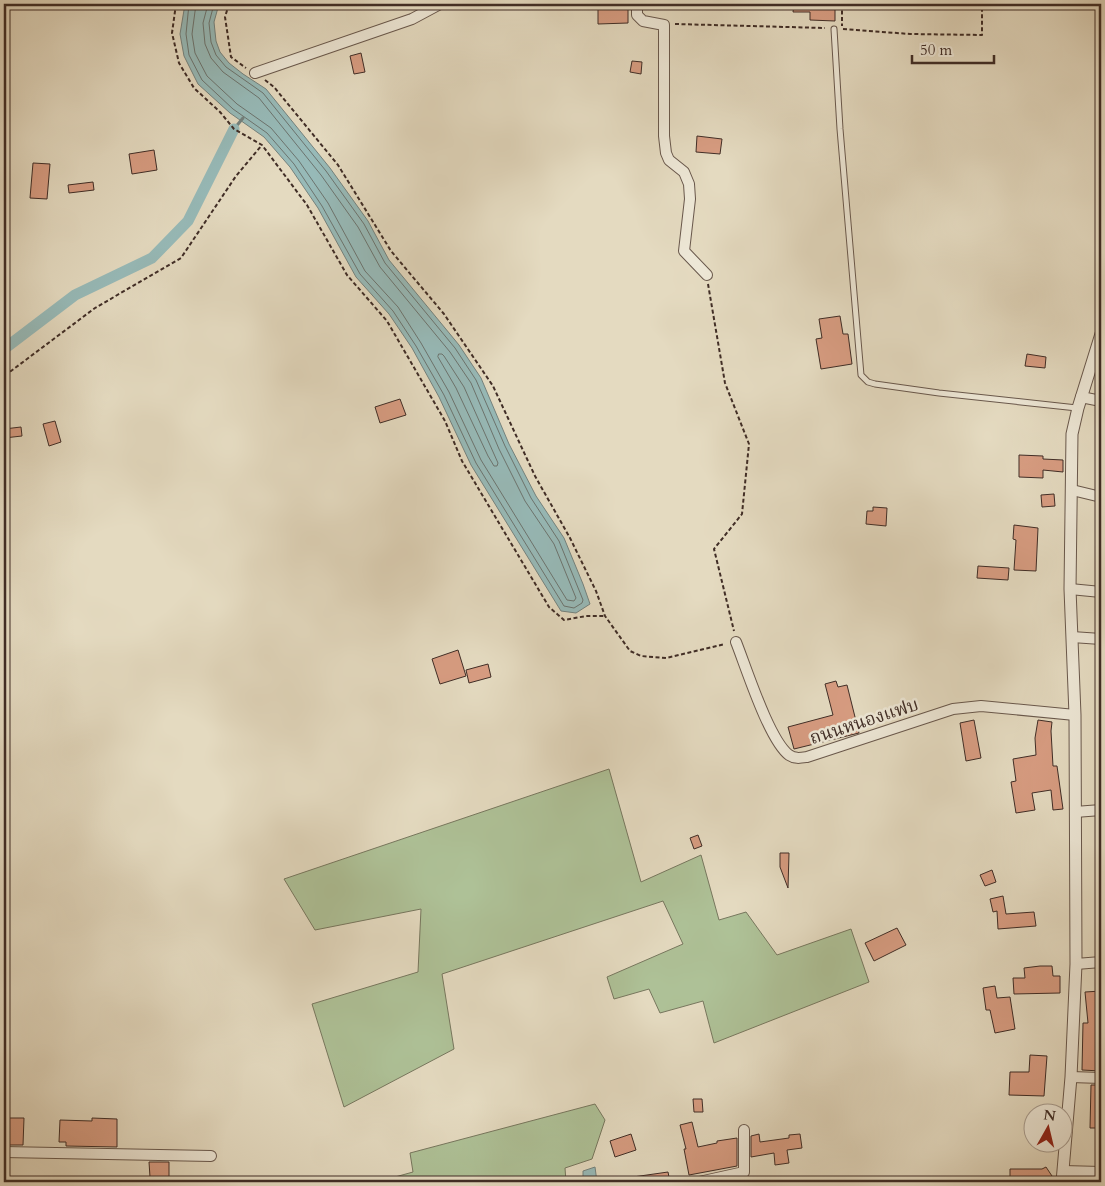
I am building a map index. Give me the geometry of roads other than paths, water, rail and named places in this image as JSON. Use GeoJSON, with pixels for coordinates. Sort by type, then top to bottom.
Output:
{"type":"FeatureCollection","features":[{"type":"Feature","properties":{"kind":"street"},"geometry":{"type":"LineString","coordinates":[[255,73],[412,19],[440,4]]}},
{"type":"Feature","properties":{"kind":"street"},"geometry":{"type":"LineString","coordinates":[[637,4],[638,15],[643,21],[664,24],[664,136],[666,153],[669,160],[684,172],[689,184],[690,198],[684,251],[707,275]]}},
{"type":"Feature","properties":{"kind":"street"},"geometry":{"type":"LineString","coordinates":[[1101,334],[1079,403],[1072,434],[1070,589],[1075,715],[1076,964],[1071,1077],[1062,1177],[1101,1172]]}},
{"type":"Feature","properties":{"kind":"street"},"geometry":{"type":"LineString","coordinates":[[1079,403],[1101,401]]}},
{"type":"Feature","properties":{"kind":"street"},"geometry":{"type":"LineString","coordinates":[[1072,490],[1101,497]]}},
{"type":"Feature","properties":{"kind":"street"},"geometry":{"type":"LineString","coordinates":[[1070,589],[1101,592]]}},
{"type":"Feature","properties":{"kind":"street"},"geometry":{"type":"LineString","coordinates":[[1072,637],[1101,639]]}},
{"type":"Feature","properties":{"kind":"street","name":"ถนนหนองแฟบ"},"geometry":{"type":"LineString","coordinates":[[736,642],[775,739],[790,756],[796,759],[953,709],[981,706],[1075,715]]}},
{"type":"Feature","properties":{"kind":"street"},"geometry":{"type":"LineString","coordinates":[[1075,812],[1101,810]]}},
{"type":"Feature","properties":{"kind":"street"},"geometry":{"type":"LineString","coordinates":[[1076,964],[1101,962]]}},
{"type":"Feature","properties":{"kind":"street"},"geometry":{"type":"LineString","coordinates":[[1071,1077],[1101,1078]]}},
{"type":"Feature","properties":{"kind":"street"},"geometry":{"type":"LineString","coordinates":[[699,1182],[744,1172],[744,1130]]}},
{"type":"Feature","properties":{"kind":"street"},"geometry":{"type":"LineString","coordinates":[[4,1152],[211,1156]]}},
{"type":"Feature","properties":{"kind":"lane"},"geometry":{"type":"LineString","coordinates":[[834,29],[841,139],[861,375],[868,382],[875,384],[939,393],[1079,403]]}},
{"type":"Feature","properties":{"kind":"water"},"geometry":{"type":"Polygon","coordinates":[[[185,4],[219,4],[214,22],[216,41],[220,52],[229,63],[266,89],[330,168],[368,221],[389,260],[459,345],[481,378],[509,444],[536,496],[564,538],[590,604],[576,613],[561,611],[471,465],[439,397],[412,348],[389,314],[356,277],[318,208],[290,167],[264,137],[230,113],[198,84],[184,56],[180,34],[185,4]]]}},
{"type":"Feature","properties":{"kind":"water"},"geometry":{"type":"Polygon","coordinates":[[[595,1167],[597,1182],[583,1182],[583,1171],[595,1167]]]}},
{"type":"Feature","properties":{"kind":"waterway"},"geometry":{"type":"LineString","coordinates":[[234,129],[243,118]]}},
{"type":"Feature","properties":{"kind":"waterway"},"geometry":{"type":"LineString","coordinates":[[4,349],[75,295],[152,258],[188,221],[234,129]]}}]}
